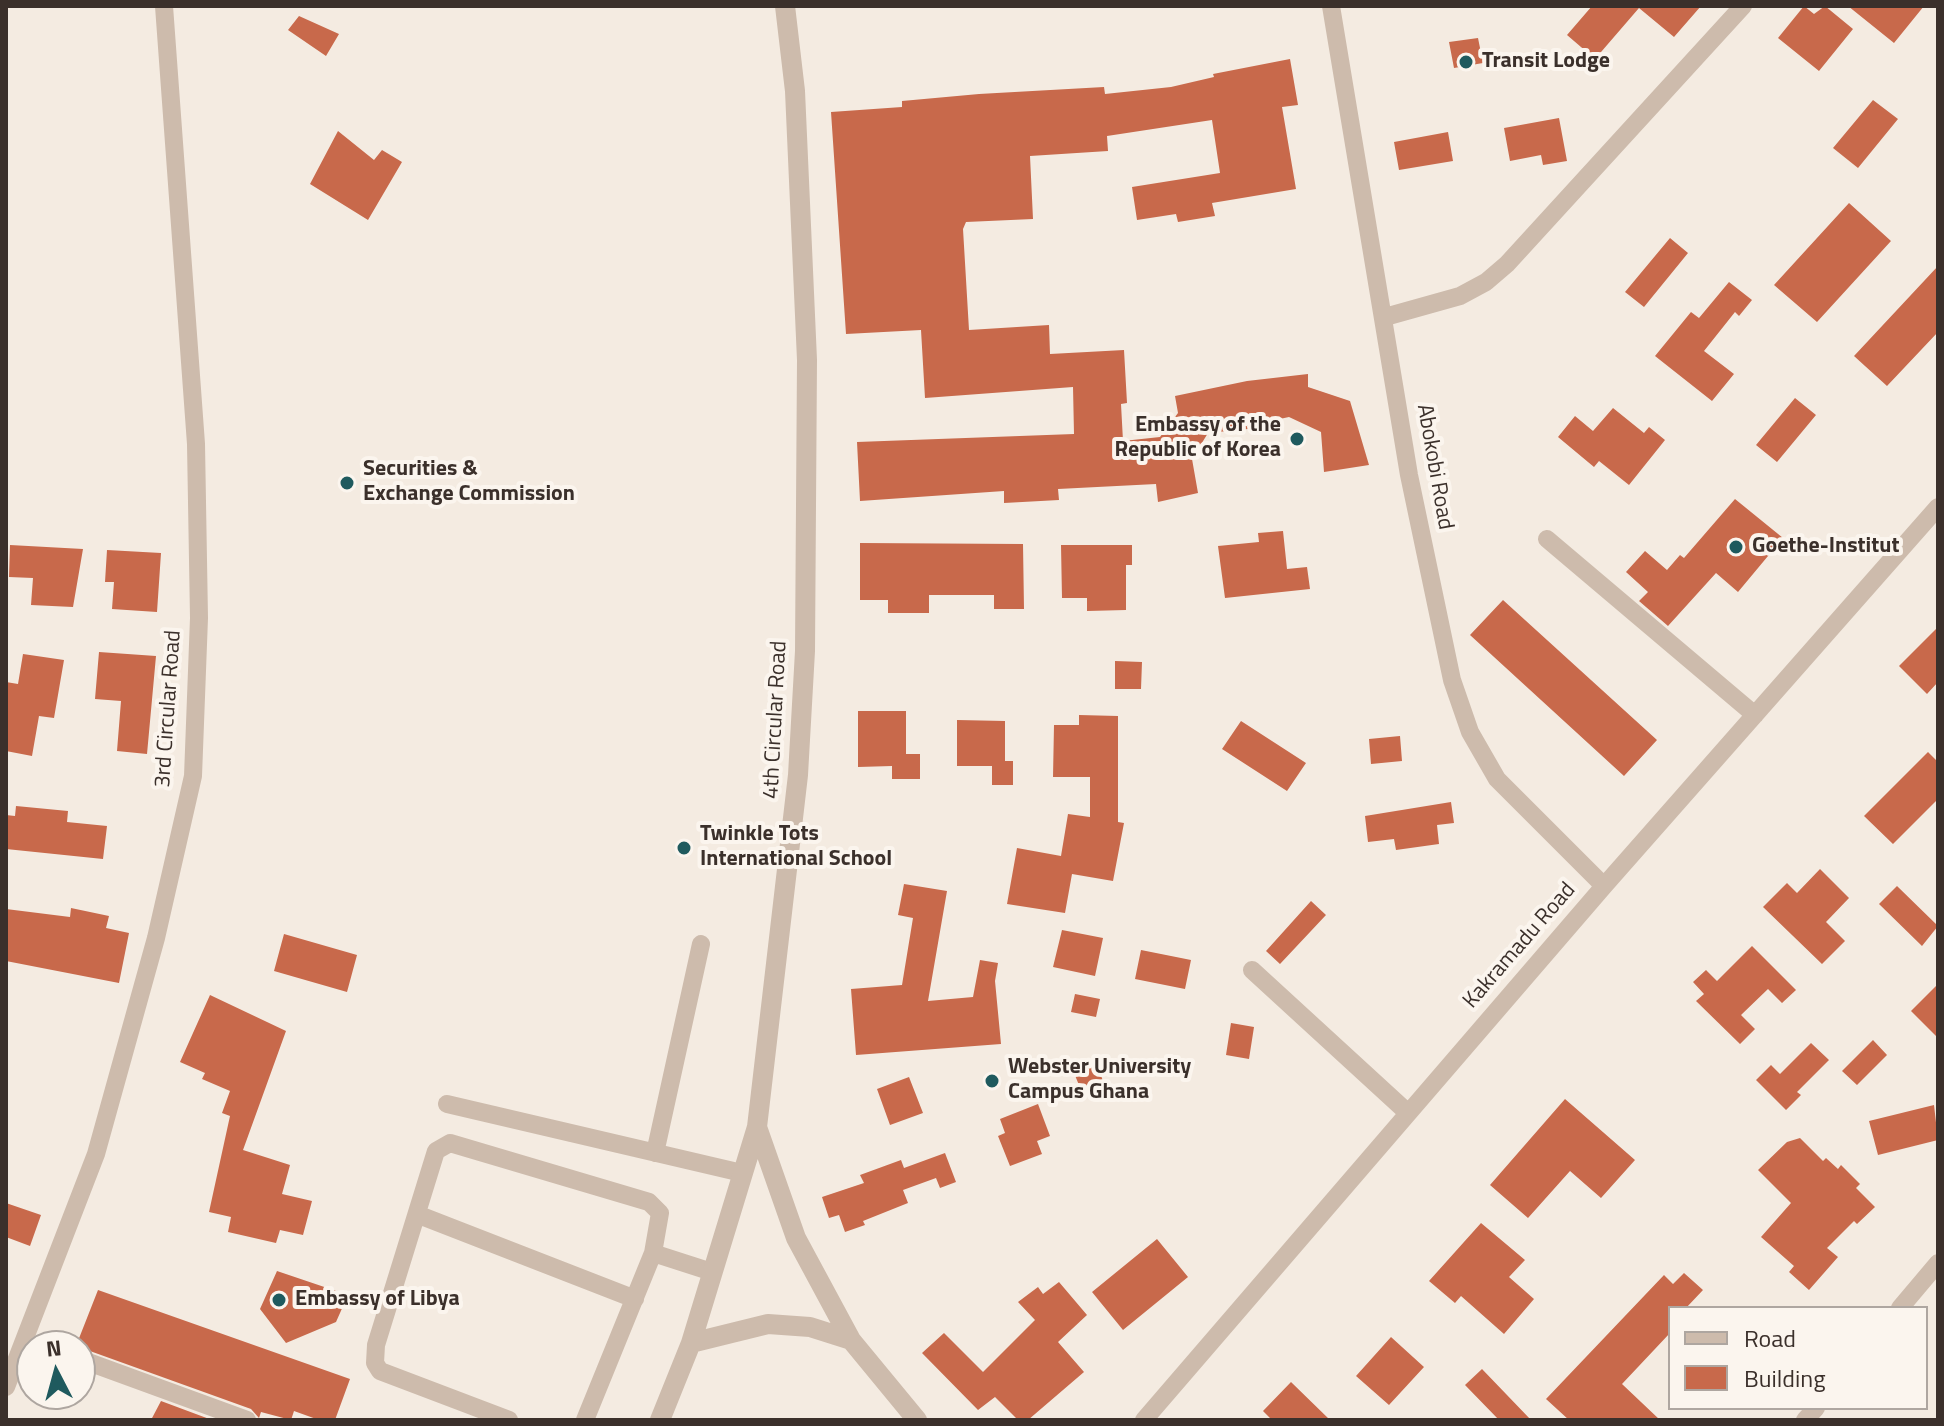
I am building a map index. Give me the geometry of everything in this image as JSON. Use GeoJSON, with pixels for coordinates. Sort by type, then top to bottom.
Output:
{"type":"FeatureCollection","features":[{"type":"Feature","properties":{"kind":"street","name":"3rd Circular Road"},"geometry":{"type":"LineString","coordinates":[[28,1330],[96,1154],[156,938],[193,776],[199,618],[196,444],[164,6]]}},
{"type":"Feature","properties":{"kind":"street","name":"4th Circular Road"},"geometry":{"type":"LineString","coordinates":[[660,1420],[691,1343],[757,1127],[793,832],[805,651],[807,360],[795,91],[785,6]]}},
{"type":"Feature","properties":{"kind":"street","name":"Abokobi Road"},"geometry":{"type":"LineString","coordinates":[[1331,6],[1415,504],[1452,680],[1470,732],[1497,779],[1604,886]]}},
{"type":"Feature","properties":{"kind":"street"},"geometry":{"type":"LineString","coordinates":[[1385,317],[1460,296],[1486,282],[1507,264],[1743,6]]}},
{"type":"Feature","properties":{"kind":"street","name":"Kakramadu Road"},"geometry":{"type":"LineString","coordinates":[[1144,1420],[1604,886],[1935,515]]}},
{"type":"Feature","properties":{"kind":"street"},"geometry":{"type":"LineString","coordinates":[[1547,539],[1755,715]]}},
{"type":"Feature","properties":{"kind":"street"},"geometry":{"type":"LineString","coordinates":[[655,1153],[701,944]]}},
{"type":"Feature","properties":{"kind":"street"},"geometry":{"type":"LineString","coordinates":[[1252,970],[1408,1113]]}},
{"type":"Feature","properties":{"kind":"street"},"geometry":{"type":"LineString","coordinates":[[447,1104],[742,1173]]}},
{"type":"Feature","properties":{"kind":"street"},"geometry":{"type":"LineString","coordinates":[[757,1127],[796,1238],[851,1340],[917,1420]]}},
{"type":"Feature","properties":{"kind":"street"},"geometry":{"type":"LineString","coordinates":[[509,1420],[380,1371],[375,1363],[376,1345],[419,1215],[436,1151],[450,1143],[649,1202],[660,1213],[653,1253],[585,1420]]}},
{"type":"Feature","properties":{"kind":"street"},"geometry":{"type":"LineString","coordinates":[[419,1215],[635,1299]]}},
{"type":"Feature","properties":{"kind":"street"},"geometry":{"type":"LineString","coordinates":[[653,1253],[712,1272]]}},
{"type":"Feature","properties":{"kind":"street"},"geometry":{"type":"LineString","coordinates":[[1902,1306],[1938,1263]]}},
{"type":"Feature","properties":{"kind":"street"},"geometry":{"type":"LineString","coordinates":[[691,1343],[768,1324],[810,1327],[851,1340]]}},
{"type":"Feature","properties":{"kind":"street","name":"3rd Circular Road"},"geometry":{"type":"LineString","coordinates":[[6,1387],[16,1362]]}},
{"type":"Feature","properties":{"kind":"street"},"geometry":{"type":"LineString","coordinates":[[96,1365],[247,1420]]}},
{"type":"Feature","properties":{"kind":"building"},"geometry":{"type":"Polygon","coordinates":[[[1592,6],[1701,6],[1674,37],[1639,8],[1595,59],[1567,35],[1592,6]]]}},
{"type":"Feature","properties":{"kind":"building"},"geometry":{"type":"Polygon","coordinates":[[[1804,6],[1814,14],[1825,6],[1853,29],[1819,71],[1778,38],[1804,6]]]}},
{"type":"Feature","properties":{"kind":"building"},"geometry":{"type":"Polygon","coordinates":[[[1848,6],[1924,6],[1894,43],[1848,6]]]}},
{"type":"Feature","properties":{"kind":"building"},"geometry":{"type":"Polygon","coordinates":[[[299,16],[339,34],[326,56],[288,30],[299,16]]]}},
{"type":"Feature","properties":{"kind":"building"},"geometry":{"type":"Polygon","coordinates":[[[1478,38],[1483,63],[1454,68],[1449,42],[1478,38]]]}},
{"type":"Feature","properties":{"kind":"building"},"geometry":{"type":"Polygon","coordinates":[[[1290,59],[1298,105],[1282,107],[1296,189],[1212,203],[1215,216],[1178,222],[1176,214],[1137,220],[1132,187],[1220,173],[1212,120],[1107,136],[1108,151],[1030,156],[1033,219],[966,222],[963,229],[969,330],[1049,325],[1050,354],[1124,350],[1127,403],[1121,404],[1123,441],[1160,437],[1178,413],[1175,396],[1247,381],[1308,374],[1308,387],[1350,401],[1369,465],[1324,472],[1321,432],[1289,417],[1247,426],[1248,429],[1208,433],[1192,459],[1198,493],[1158,502],[1156,484],[1058,489],[1059,500],[1004,503],[1004,491],[860,501],[857,442],[1074,434],[1073,387],[925,398],[921,330],[846,334],[831,112],[902,107],[902,101],[979,94],[1104,87],[1105,94],[1171,87],[1214,77],[1213,74],[1290,59]]]}},
{"type":"Feature","properties":{"kind":"building"},"geometry":{"type":"Polygon","coordinates":[[[1873,100],[1898,119],[1858,168],[1833,148],[1873,100]]]}},
{"type":"Feature","properties":{"kind":"building"},"geometry":{"type":"Polygon","coordinates":[[[1559,118],[1567,161],[1543,165],[1541,155],[1510,161],[1504,128],[1559,118]]]}},
{"type":"Feature","properties":{"kind":"building"},"geometry":{"type":"Polygon","coordinates":[[[338,131],[374,160],[382,150],[402,162],[368,220],[310,184],[338,131]]]}},
{"type":"Feature","properties":{"kind":"building"},"geometry":{"type":"Polygon","coordinates":[[[1448,132],[1453,161],[1399,170],[1394,142],[1448,132]]]}},
{"type":"Feature","properties":{"kind":"building"},"geometry":{"type":"Polygon","coordinates":[[[1849,203],[1891,241],[1817,322],[1774,285],[1849,203]]]}},
{"type":"Feature","properties":{"kind":"building"},"geometry":{"type":"Polygon","coordinates":[[[1670,238],[1688,253],[1644,307],[1625,292],[1670,238]]]}},
{"type":"Feature","properties":{"kind":"building"},"geometry":{"type":"Polygon","coordinates":[[[1938,266],[1938,332],[1887,386],[1854,356],[1938,266]]]}},
{"type":"Feature","properties":{"kind":"building"},"geometry":{"type":"Polygon","coordinates":[[[1729,282],[1752,300],[1739,316],[1735,312],[1704,351],[1734,374],[1712,401],[1655,356],[1691,312],[1699,318],[1729,282]]]}},
{"type":"Feature","properties":{"kind":"building"},"geometry":{"type":"Polygon","coordinates":[[[1795,398],[1816,415],[1777,462],[1756,445],[1795,398]]]}},
{"type":"Feature","properties":{"kind":"building"},"geometry":{"type":"Polygon","coordinates":[[[1613,408],[1644,433],[1649,427],[1665,440],[1629,485],[1599,461],[1594,467],[1558,437],[1575,416],[1593,431],[1613,408]]]}},
{"type":"Feature","properties":{"kind":"building"},"geometry":{"type":"Polygon","coordinates":[[[1735,499],[1783,538],[1738,592],[1716,573],[1668,626],[1639,601],[1648,592],[1626,572],[1645,551],[1667,570],[1680,555],[1684,558],[1735,499]]]}},
{"type":"Feature","properties":{"kind":"building"},"geometry":{"type":"Polygon","coordinates":[[[1283,531],[1287,569],[1307,567],[1310,589],[1225,598],[1218,546],[1259,542],[1258,533],[1283,531]]]}},
{"type":"Feature","properties":{"kind":"building"},"geometry":{"type":"Polygon","coordinates":[[[860,543],[1023,544],[1024,609],[994,609],[994,595],[929,595],[929,613],[888,613],[888,600],[860,600],[860,543]]]}},
{"type":"Feature","properties":{"kind":"building"},"geometry":{"type":"Polygon","coordinates":[[[10,545],[83,549],[73,607],[31,605],[33,578],[9,577],[10,545]]]}},
{"type":"Feature","properties":{"kind":"building"},"geometry":{"type":"Polygon","coordinates":[[[1061,545],[1132,545],[1132,565],[1126,565],[1126,610],[1087,611],[1087,598],[1062,598],[1061,545]]]}},
{"type":"Feature","properties":{"kind":"building"},"geometry":{"type":"Polygon","coordinates":[[[107,550],[161,553],[157,612],[112,609],[114,582],[105,582],[107,550]]]}},
{"type":"Feature","properties":{"kind":"building"},"geometry":{"type":"Polygon","coordinates":[[[1503,600],[1657,740],[1624,776],[1470,635],[1503,600]]]}},
{"type":"Feature","properties":{"kind":"building"},"geometry":{"type":"Polygon","coordinates":[[[1938,627],[1938,682],[1927,694],[1899,666],[1938,627]]]}},
{"type":"Feature","properties":{"kind":"building"},"geometry":{"type":"Polygon","coordinates":[[[99,652],[156,656],[147,754],[117,751],[121,701],[95,699],[99,652]]]}},
{"type":"Feature","properties":{"kind":"building"},"geometry":{"type":"Polygon","coordinates":[[[23,654],[64,660],[54,718],[39,716],[32,756],[6,751],[6,682],[18,684],[23,654]]]}},
{"type":"Feature","properties":{"kind":"building"},"geometry":{"type":"Polygon","coordinates":[[[1115,661],[1142,662],[1141,689],[1115,689],[1115,661]]]}},
{"type":"Feature","properties":{"kind":"building"},"geometry":{"type":"Polygon","coordinates":[[[858,711],[906,711],[906,754],[920,754],[920,779],[892,779],[892,766],[858,767],[858,711]]]}},
{"type":"Feature","properties":{"kind":"building"},"geometry":{"type":"Polygon","coordinates":[[[1079,715],[1118,716],[1118,822],[1124,823],[1113,881],[1072,874],[1065,913],[1007,904],[1017,848],[1061,856],[1068,814],[1090,817],[1090,777],[1053,777],[1054,725],[1079,725],[1079,715]]]}},
{"type":"Feature","properties":{"kind":"building"},"geometry":{"type":"Polygon","coordinates":[[[957,720],[1005,721],[1005,761],[1013,761],[1013,785],[992,785],[992,766],[957,766],[957,720]]]}},
{"type":"Feature","properties":{"kind":"building"},"geometry":{"type":"Polygon","coordinates":[[[1241,721],[1306,763],[1287,791],[1222,749],[1241,721]]]}},
{"type":"Feature","properties":{"kind":"building"},"geometry":{"type":"Polygon","coordinates":[[[1400,736],[1402,761],[1371,764],[1369,739],[1400,736]]]}},
{"type":"Feature","properties":{"kind":"building"},"geometry":{"type":"Polygon","coordinates":[[[1928,752],[1938,762],[1938,799],[1893,844],[1864,816],[1928,752]]]}},
{"type":"Feature","properties":{"kind":"building"},"geometry":{"type":"Polygon","coordinates":[[[1451,802],[1454,823],[1437,825],[1439,844],[1396,850],[1394,839],[1368,842],[1365,816],[1451,802]]]}},
{"type":"Feature","properties":{"kind":"building"},"geometry":{"type":"Polygon","coordinates":[[[16,806],[68,811],[67,822],[107,826],[103,859],[6,849],[6,815],[15,816],[16,806]]]}},
{"type":"Feature","properties":{"kind":"building"},"geometry":{"type":"Polygon","coordinates":[[[1820,869],[1849,898],[1826,922],[1845,941],[1822,964],[1763,907],[1787,883],[1797,893],[1820,869]]]}},
{"type":"Feature","properties":{"kind":"building"},"geometry":{"type":"Polygon","coordinates":[[[904,884],[947,891],[928,1001],[973,997],[980,960],[998,963],[995,981],[1001,1044],[856,1055],[851,989],[902,985],[913,918],[898,915],[904,884]]]}},
{"type":"Feature","properties":{"kind":"building"},"geometry":{"type":"Polygon","coordinates":[[[1897,886],[1938,926],[1922,946],[1879,904],[1897,886]]]}},
{"type":"Feature","properties":{"kind":"building"},"geometry":{"type":"Polygon","coordinates":[[[1311,901],[1326,915],[1280,964],[1266,951],[1311,901]]]}},
{"type":"Feature","properties":{"kind":"building"},"geometry":{"type":"Polygon","coordinates":[[[71,908],[109,916],[106,928],[129,933],[119,983],[6,961],[6,909],[70,917],[71,908]]]}},
{"type":"Feature","properties":{"kind":"building"},"geometry":{"type":"Polygon","coordinates":[[[1062,930],[1103,938],[1095,976],[1053,967],[1062,930]]]}},
{"type":"Feature","properties":{"kind":"building"},"geometry":{"type":"Polygon","coordinates":[[[284,934],[357,955],[347,992],[274,971],[284,934]]]}},
{"type":"Feature","properties":{"kind":"building"},"geometry":{"type":"Polygon","coordinates":[[[1752,946],[1796,990],[1782,1003],[1768,989],[1741,1015],[1755,1029],[1740,1044],[1696,1001],[1704,994],[1693,982],[1706,970],[1717,981],[1752,946]]]}},
{"type":"Feature","properties":{"kind":"building"},"geometry":{"type":"Polygon","coordinates":[[[1141,950],[1191,960],[1185,989],[1135,979],[1141,950]]]}},
{"type":"Feature","properties":{"kind":"building"},"geometry":{"type":"Polygon","coordinates":[[[1938,984],[1938,1038],[1911,1011],[1938,984]]]}},
{"type":"Feature","properties":{"kind":"building"},"geometry":{"type":"Polygon","coordinates":[[[1075,994],[1100,999],[1096,1017],[1071,1012],[1075,994]]]}},
{"type":"Feature","properties":{"kind":"building"},"geometry":{"type":"Polygon","coordinates":[[[210,995],[286,1031],[243,1150],[290,1165],[282,1194],[312,1201],[303,1235],[280,1230],[276,1243],[228,1232],[231,1217],[209,1212],[230,1116],[222,1113],[230,1091],[202,1079],[205,1073],[180,1062],[210,995]]]}},
{"type":"Feature","properties":{"kind":"building"},"geometry":{"type":"Polygon","coordinates":[[[1231,1023],[1254,1027],[1249,1059],[1226,1055],[1231,1023]]]}},
{"type":"Feature","properties":{"kind":"building"},"geometry":{"type":"Polygon","coordinates":[[[1873,1040],[1887,1055],[1857,1085],[1842,1071],[1873,1040]]]}},
{"type":"Feature","properties":{"kind":"building"},"geometry":{"type":"Polygon","coordinates":[[[1811,1043],[1829,1060],[1797,1092],[1801,1095],[1786,1110],[1756,1080],[1771,1065],[1780,1074],[1811,1043]]]}},
{"type":"Feature","properties":{"kind":"building"},"geometry":{"type":"Polygon","coordinates":[[[1095,1059],[1103,1081],[1081,1090],[1072,1068],[1095,1059]]]}},
{"type":"Feature","properties":{"kind":"building"},"geometry":{"type":"Polygon","coordinates":[[[909,1077],[923,1113],[890,1125],[877,1089],[909,1077]]]}},
{"type":"Feature","properties":{"kind":"building"},"geometry":{"type":"Polygon","coordinates":[[[1565,1099],[1635,1160],[1601,1198],[1570,1171],[1528,1218],[1490,1185],[1565,1099]]]}},
{"type":"Feature","properties":{"kind":"building"},"geometry":{"type":"Polygon","coordinates":[[[1038,1104],[1050,1136],[1037,1141],[1042,1154],[1010,1166],[998,1136],[1005,1133],[1000,1119],[1038,1104]]]}},
{"type":"Feature","properties":{"kind":"building"},"geometry":{"type":"Polygon","coordinates":[[[1934,1105],[1938,1140],[1878,1155],[1869,1121],[1934,1105]]]}},
{"type":"Feature","properties":{"kind":"building"},"geometry":{"type":"Polygon","coordinates":[[[1800,1138],[1823,1161],[1826,1158],[1838,1169],[1841,1165],[1860,1184],[1856,1188],[1875,1207],[1857,1224],[1854,1221],[1827,1248],[1838,1257],[1809,1290],[1789,1272],[1794,1266],[1761,1237],[1791,1203],[1758,1170],[1787,1142],[1800,1138]]]}},
{"type":"Feature","properties":{"kind":"building"},"geometry":{"type":"Polygon","coordinates":[[[945,1153],[956,1182],[940,1188],[936,1178],[903,1190],[908,1203],[863,1221],[865,1225],[845,1232],[839,1215],[829,1218],[822,1197],[864,1183],[860,1175],[901,1160],[904,1168],[945,1153]]]}},
{"type":"Feature","properties":{"kind":"building"},"geometry":{"type":"Polygon","coordinates":[[[6,1203],[41,1215],[30,1246],[6,1237],[6,1203]]]}},
{"type":"Feature","properties":{"kind":"building"},"geometry":{"type":"Polygon","coordinates":[[[1481,1223],[1525,1260],[1509,1277],[1534,1299],[1504,1334],[1461,1296],[1455,1303],[1429,1281],[1481,1223]]]}},
{"type":"Feature","properties":{"kind":"building"},"geometry":{"type":"Polygon","coordinates":[[[1157,1239],[1188,1277],[1123,1330],[1092,1292],[1157,1239]]]}},
{"type":"Feature","properties":{"kind":"building"},"geometry":{"type":"Polygon","coordinates":[[[277,1271],[348,1295],[336,1322],[286,1343],[260,1309],[277,1271]]]}},
{"type":"Feature","properties":{"kind":"building"},"geometry":{"type":"Polygon","coordinates":[[[1684,1273],[1703,1290],[1688,1306],[1668,1306],[1668,1335],[1622,1384],[1660,1420],[1569,1420],[1546,1399],[1664,1275],[1673,1284],[1684,1273]]]}},
{"type":"Feature","properties":{"kind":"building"},"geometry":{"type":"Polygon","coordinates":[[[1059,1282],[1087,1315],[1058,1342],[1084,1372],[1028,1420],[1018,1420],[995,1397],[978,1410],[922,1353],[944,1333],[983,1372],[1035,1320],[1018,1302],[1038,1287],[1043,1294],[1059,1282]]]}},
{"type":"Feature","properties":{"kind":"building"},"geometry":{"type":"Polygon","coordinates":[[[98,1290],[350,1379],[335,1420],[319,1420],[294,1411],[291,1420],[261,1412],[259,1418],[251,1409],[96,1353],[96,1330],[82,1330],[98,1290]]]}},
{"type":"Feature","properties":{"kind":"building"},"geometry":{"type":"Polygon","coordinates":[[[1391,1337],[1424,1367],[1389,1405],[1356,1376],[1391,1337]]]}},
{"type":"Feature","properties":{"kind":"building"},"geometry":{"type":"Polygon","coordinates":[[[1482,1369],[1531,1420],[1499,1420],[1465,1385],[1482,1369]]]}},
{"type":"Feature","properties":{"kind":"building"},"geometry":{"type":"Polygon","coordinates":[[[1291,1382],[1330,1420],[1272,1420],[1263,1411],[1291,1382]]]}},
{"type":"Feature","properties":{"kind":"building"},"geometry":{"type":"Polygon","coordinates":[[[161,1401],[212,1420],[151,1420],[161,1401]]]}},
{"type":"Feature","properties":{"kind":"place","name":"Transit Lodge"},"geometry":{"type":"Point","coordinates":[1466,62]}},
{"type":"Feature","properties":{"kind":"place","name":"Embassy of the Republic of Korea"},"geometry":{"type":"Point","coordinates":[1297,439]}},
{"type":"Feature","properties":{"kind":"place","name":"Securities & Exchange Commission"},"geometry":{"type":"Point","coordinates":[347,483]}},
{"type":"Feature","properties":{"kind":"place","name":"Goethe-Institut"},"geometry":{"type":"Point","coordinates":[1736,547]}},
{"type":"Feature","properties":{"kind":"place","name":"Twinkle Tots International School"},"geometry":{"type":"Point","coordinates":[684,848]}},
{"type":"Feature","properties":{"kind":"place","name":"Webster University Campus Ghana"},"geometry":{"type":"Point","coordinates":[992,1081]}},
{"type":"Feature","properties":{"kind":"place","name":"Embassy of Libya"},"geometry":{"type":"Point","coordinates":[279,1300]}}]}
